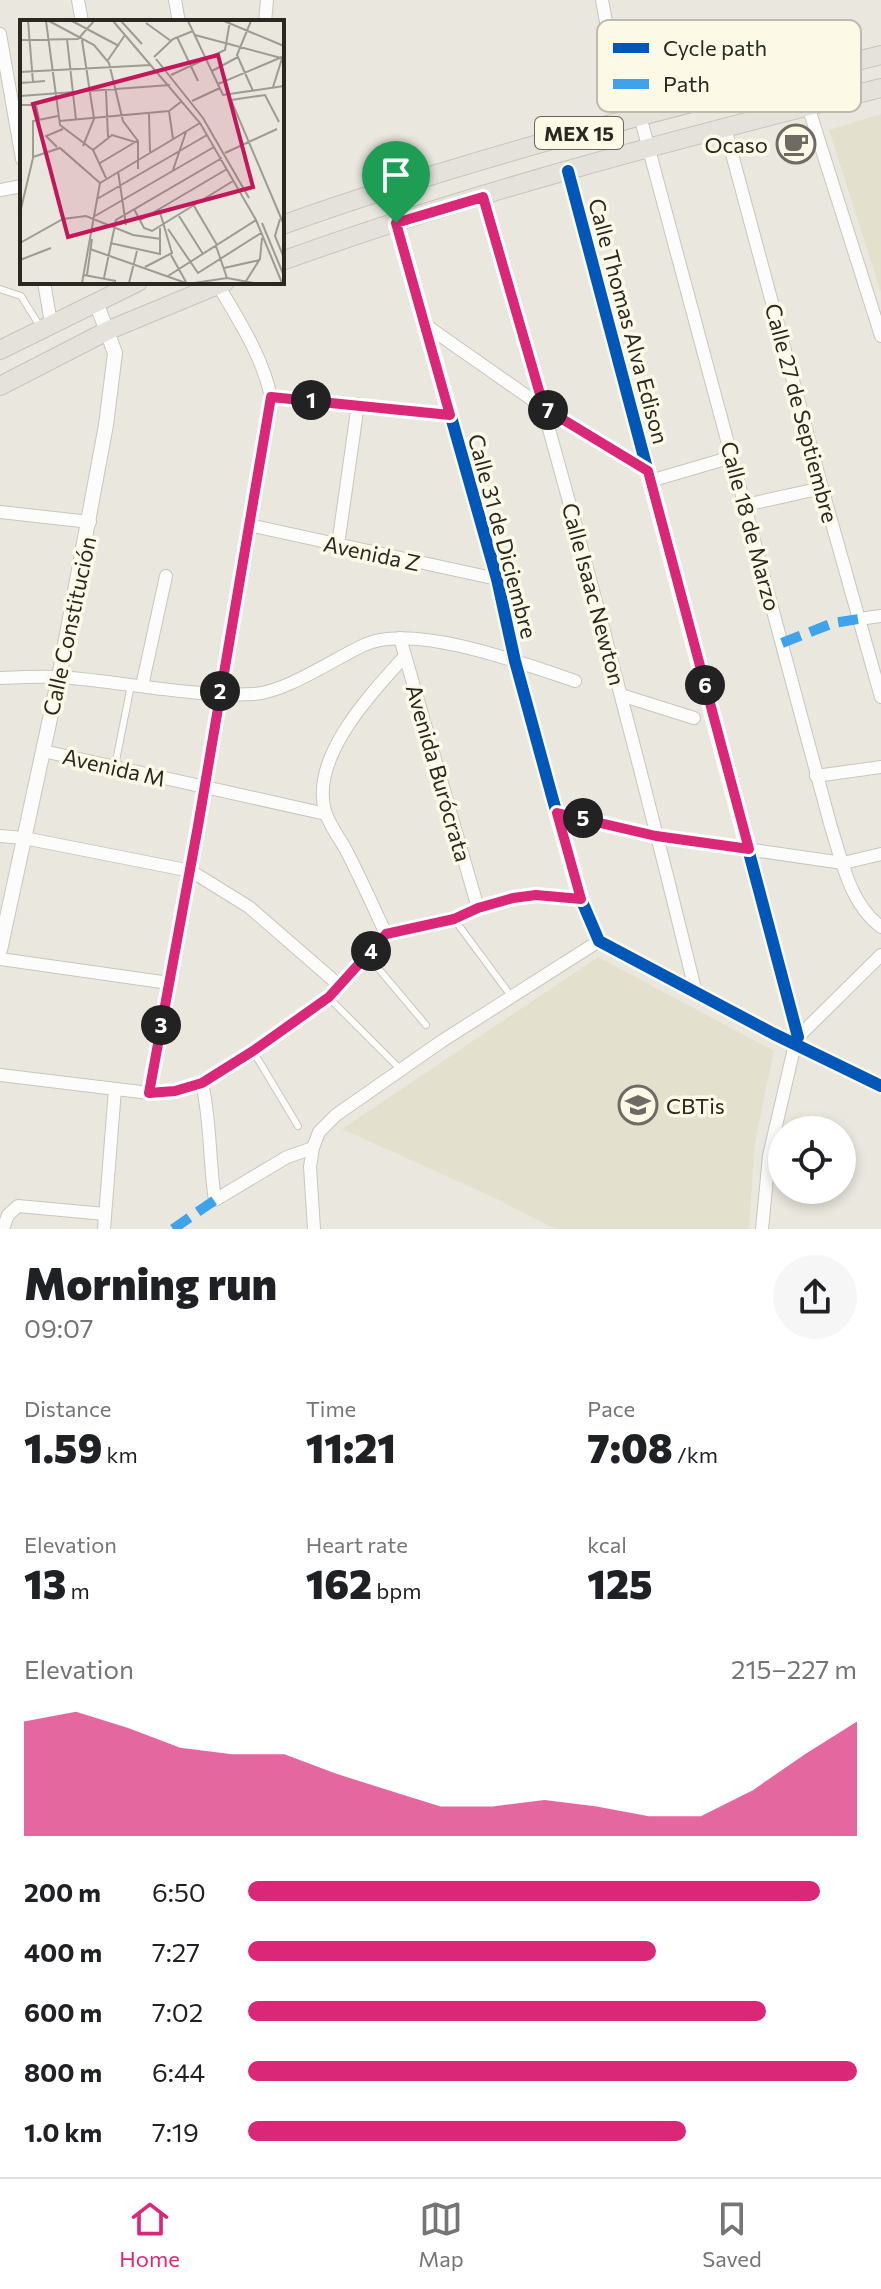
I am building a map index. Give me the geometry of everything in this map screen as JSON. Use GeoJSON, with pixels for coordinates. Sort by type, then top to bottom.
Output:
{"type":"FeatureCollection","features":[{"type":"Feature","properties":{"kind":"main road","name":"MEX 15"},"geometry":{"type":"LineString","coordinates":[[861,60],[881,55]]}},
{"type":"Feature","properties":{"kind":"main road","name":"MEX 15"},"geometry":{"type":"LineString","coordinates":[[861,93],[881,88]]}},
{"type":"Feature","properties":{"kind":"main road","name":"MEX 15"},"geometry":{"type":"LineString","coordinates":[[284,224],[367,194],[656,112]]}},
{"type":"Feature","properties":{"kind":"main road","name":"MEX 15"},"geometry":{"type":"LineString","coordinates":[[284,260],[568,171],[785,112]]}},
{"type":"Feature","properties":{"kind":"main road"},"geometry":{"type":"LineString","coordinates":[[0,350],[134,284]]}},
{"type":"Feature","properties":{"kind":"main road"},"geometry":{"type":"LineString","coordinates":[[0,386],[109,330],[220,284]]}},
{"type":"Feature","properties":{"kind":"street"},"geometry":{"type":"LineString","coordinates":[[78,0],[82,20]]}},
{"type":"Feature","properties":{"kind":"street"},"geometry":{"type":"LineString","coordinates":[[175,0],[179,20]]}},
{"type":"Feature","properties":{"kind":"street"},"geometry":{"type":"LineString","coordinates":[[265,20],[267,0]]}},
{"type":"Feature","properties":{"kind":"street","name":"Calle 18 de Marzo"},"geometry":{"type":"LineString","coordinates":[[602,0],[607,20]]}},
{"type":"Feature","properties":{"kind":"street"},"geometry":{"type":"LineString","coordinates":[[0,34],[4,78],[20,150]]}},
{"type":"Feature","properties":{"kind":"street","name":"Calle 18 de Marzo"},"geometry":{"type":"LineString","coordinates":[[630,112],[651,149],[816,776],[859,905],[881,927]]}},
{"type":"Feature","properties":{"kind":"street"},"geometry":{"type":"LineString","coordinates":[[810,112],[881,336]]}},
{"type":"Feature","properties":{"kind":"street","name":"Calle 27 de Septiembre"},"geometry":{"type":"LineString","coordinates":[[725,128],[881,697]]}},
{"type":"Feature","properties":{"kind":"street","name":"Calle Thomas Alva Edison"},"geometry":{"type":"LineString","coordinates":[[568,171],[749,849],[796,1040]]}},
{"type":"Feature","properties":{"kind":"street"},"geometry":{"type":"LineString","coordinates":[[0,190],[20,186]]}},
{"type":"Feature","properties":{"kind":"street","name":"Calle Isaac Newton"},"geometry":{"type":"LineString","coordinates":[[483,197],[544,408],[621,695],[696,993]]}},
{"type":"Feature","properties":{"kind":"street","name":"Calle 31 de Diciembre"},"geometry":{"type":"LineString","coordinates":[[396,223],[497,579],[515,661],[581,899],[599,941]]}},
{"type":"Feature","properties":{"kind":"street"},"geometry":{"type":"LineString","coordinates":[[44,284],[46,326]]}},
{"type":"Feature","properties":{"kind":"street"},"geometry":{"type":"LineString","coordinates":[[149,1093],[191,871],[271,397],[266,374],[222,284]]}},
{"type":"Feature","properties":{"kind":"street","name":"Calle Constitución"},"geometry":{"type":"LineString","coordinates":[[0,950],[90,522],[113,376],[115,353],[109,330],[96,302]]}},
{"type":"Feature","properties":{"kind":"street"},"geometry":{"type":"LineString","coordinates":[[424,324],[544,408],[649,476],[732,457]]}},
{"type":"Feature","properties":{"kind":"street"},"geometry":{"type":"LineString","coordinates":[[271,397],[450,415]]}},
{"type":"Feature","properties":{"kind":"street"},"geometry":{"type":"LineString","coordinates":[[338,545],[358,404]]}},
{"type":"Feature","properties":{"kind":"street"},"geometry":{"type":"LineString","coordinates":[[745,505],[822,488]]}},
{"type":"Feature","properties":{"kind":"street"},"geometry":{"type":"LineString","coordinates":[[0,512],[90,522]]}},
{"type":"Feature","properties":{"kind":"street","name":"Avenida Z"},"geometry":{"type":"LineString","coordinates":[[249,525],[497,579]]}},
{"type":"Feature","properties":{"kind":"street"},"geometry":{"type":"LineString","coordinates":[[136,686],[166,576]]}},
{"type":"Feature","properties":{"kind":"street"},"geometry":{"type":"LineString","coordinates":[[859,619],[881,616]]}},
{"type":"Feature","properties":{"kind":"street"},"geometry":{"type":"LineString","coordinates":[[0,678],[59,677],[219,693],[265,692],[366,644],[384,638],[418,638],[515,661],[575,681]]}},
{"type":"Feature","properties":{"kind":"street","name":"Avenida Burócrata"},"geometry":{"type":"LineString","coordinates":[[400,638],[478,908]]}},
{"type":"Feature","properties":{"kind":"street"},"geometry":{"type":"LineString","coordinates":[[386,934],[326,814],[323,791],[330,757],[365,702],[404,657]]}},
{"type":"Feature","properties":{"kind":"street"},"geometry":{"type":"LineString","coordinates":[[621,695],[694,718]]}},
{"type":"Feature","properties":{"kind":"street","name":"Avenida M"},"geometry":{"type":"LineString","coordinates":[[43,751],[326,814]]}},
{"type":"Feature","properties":{"kind":"street"},"geometry":{"type":"LineString","coordinates":[[816,776],[881,767]]}},
{"type":"Feature","properties":{"kind":"street"},"geometry":{"type":"LineString","coordinates":[[557,813],[656,836],[843,863],[881,854]]}},
{"type":"Feature","properties":{"kind":"street"},"geometry":{"type":"LineString","coordinates":[[0,836],[191,871],[249,907],[340,986]]}},
{"type":"Feature","properties":{"kind":"street"},"geometry":{"type":"LineString","coordinates":[[0,1075],[149,1093],[175,1091],[202,1083],[329,997],[386,934],[454,919],[478,908],[536,895],[581,899]]}},
{"type":"Feature","properties":{"kind":"street"},"geometry":{"type":"LineString","coordinates":[[314,1229],[310,1167],[319,1132],[336,1115],[400,1069],[599,941],[881,1086]]}},
{"type":"Feature","properties":{"kind":"street"},"geometry":{"type":"LineString","coordinates":[[762,1229],[769,1156],[796,1040],[881,955]]}},
{"type":"Feature","properties":{"kind":"street"},"geometry":{"type":"LineString","coordinates":[[0,959],[169,983]]}},
{"type":"Feature","properties":{"kind":"street"},"geometry":{"type":"LineString","coordinates":[[202,1083],[215,1200],[287,1157],[313,1148]]}},
{"type":"Feature","properties":{"kind":"street"},"geometry":{"type":"LineString","coordinates":[[104,1229],[115,1089]]}},
{"type":"Feature","properties":{"kind":"street"},"geometry":{"type":"LineString","coordinates":[[3,1229],[8,1215],[18,1206],[105,1214]]}},
{"type":"Feature","properties":{"kind":"lane"},"geometry":{"type":"LineString","coordinates":[[0,289],[21,296],[46,326]]}},
{"type":"Feature","properties":{"kind":"lane"},"geometry":{"type":"LineString","coordinates":[[115,766],[136,686]]}},
{"type":"Feature","properties":{"kind":"lane"},"geometry":{"type":"LineString","coordinates":[[454,919],[511,996]]}},
{"type":"Feature","properties":{"kind":"lane"},"geometry":{"type":"LineString","coordinates":[[367,955],[426,1025]]}},
{"type":"Feature","properties":{"kind":"lane"},"geometry":{"type":"LineString","coordinates":[[329,997],[400,1069]]}},
{"type":"Feature","properties":{"kind":"lane"},"geometry":{"type":"LineString","coordinates":[[253,1051],[298,1126]]}},
{"type":"Feature","properties":{"kind":"shaded area"},"geometry":{"type":"Polygon","coordinates":[[[881,114],[881,293],[829,130],[881,114]]]}},
{"type":"Feature","properties":{"kind":"shaded area"},"geometry":{"type":"Polygon","coordinates":[[[598,957],[774,1051],[755,1142],[749,1229],[555,1229],[499,1200],[342,1129],[598,957]]]}},
{"type":"Feature","properties":{"kind":"marked path"},"geometry":{"type":"LineString","coordinates":[[782,643],[833,623],[859,619]]}},
{"type":"Feature","properties":{"kind":"marked path"},"geometry":{"type":"LineString","coordinates":[[173,1229],[215,1200]]}},
{"type":"Feature","properties":{"kind":"cycle path"},"geometry":{"type":"LineString","coordinates":[[568,171],[798,1037]]}},
{"type":"Feature","properties":{"kind":"cycle path"},"geometry":{"type":"LineString","coordinates":[[396,223],[497,579],[515,661],[553,800],[581,899],[599,941],[774,1034],[881,1086]]}},
{"type":"Feature","properties":{"kind":"place","name":"Ocaso"},"geometry":{"type":"Point","coordinates":[796,144]}},
{"type":"Feature","properties":{"kind":"place","name":"CBTis"},"geometry":{"type":"Point","coordinates":[638,1105]}},
{"type":"Feature","properties":{"kind":"route"},"geometry":{"type":"LineString","coordinates":[[483,197],[544,408],[648,471],[749,849],[656,836],[557,813],[581,899],[536,895],[513,898],[454,919],[386,934],[329,997],[253,1051],[202,1083],[175,1091],[149,1093],[191,871],[271,397],[450,415],[396,223],[483,197]]}}]}
